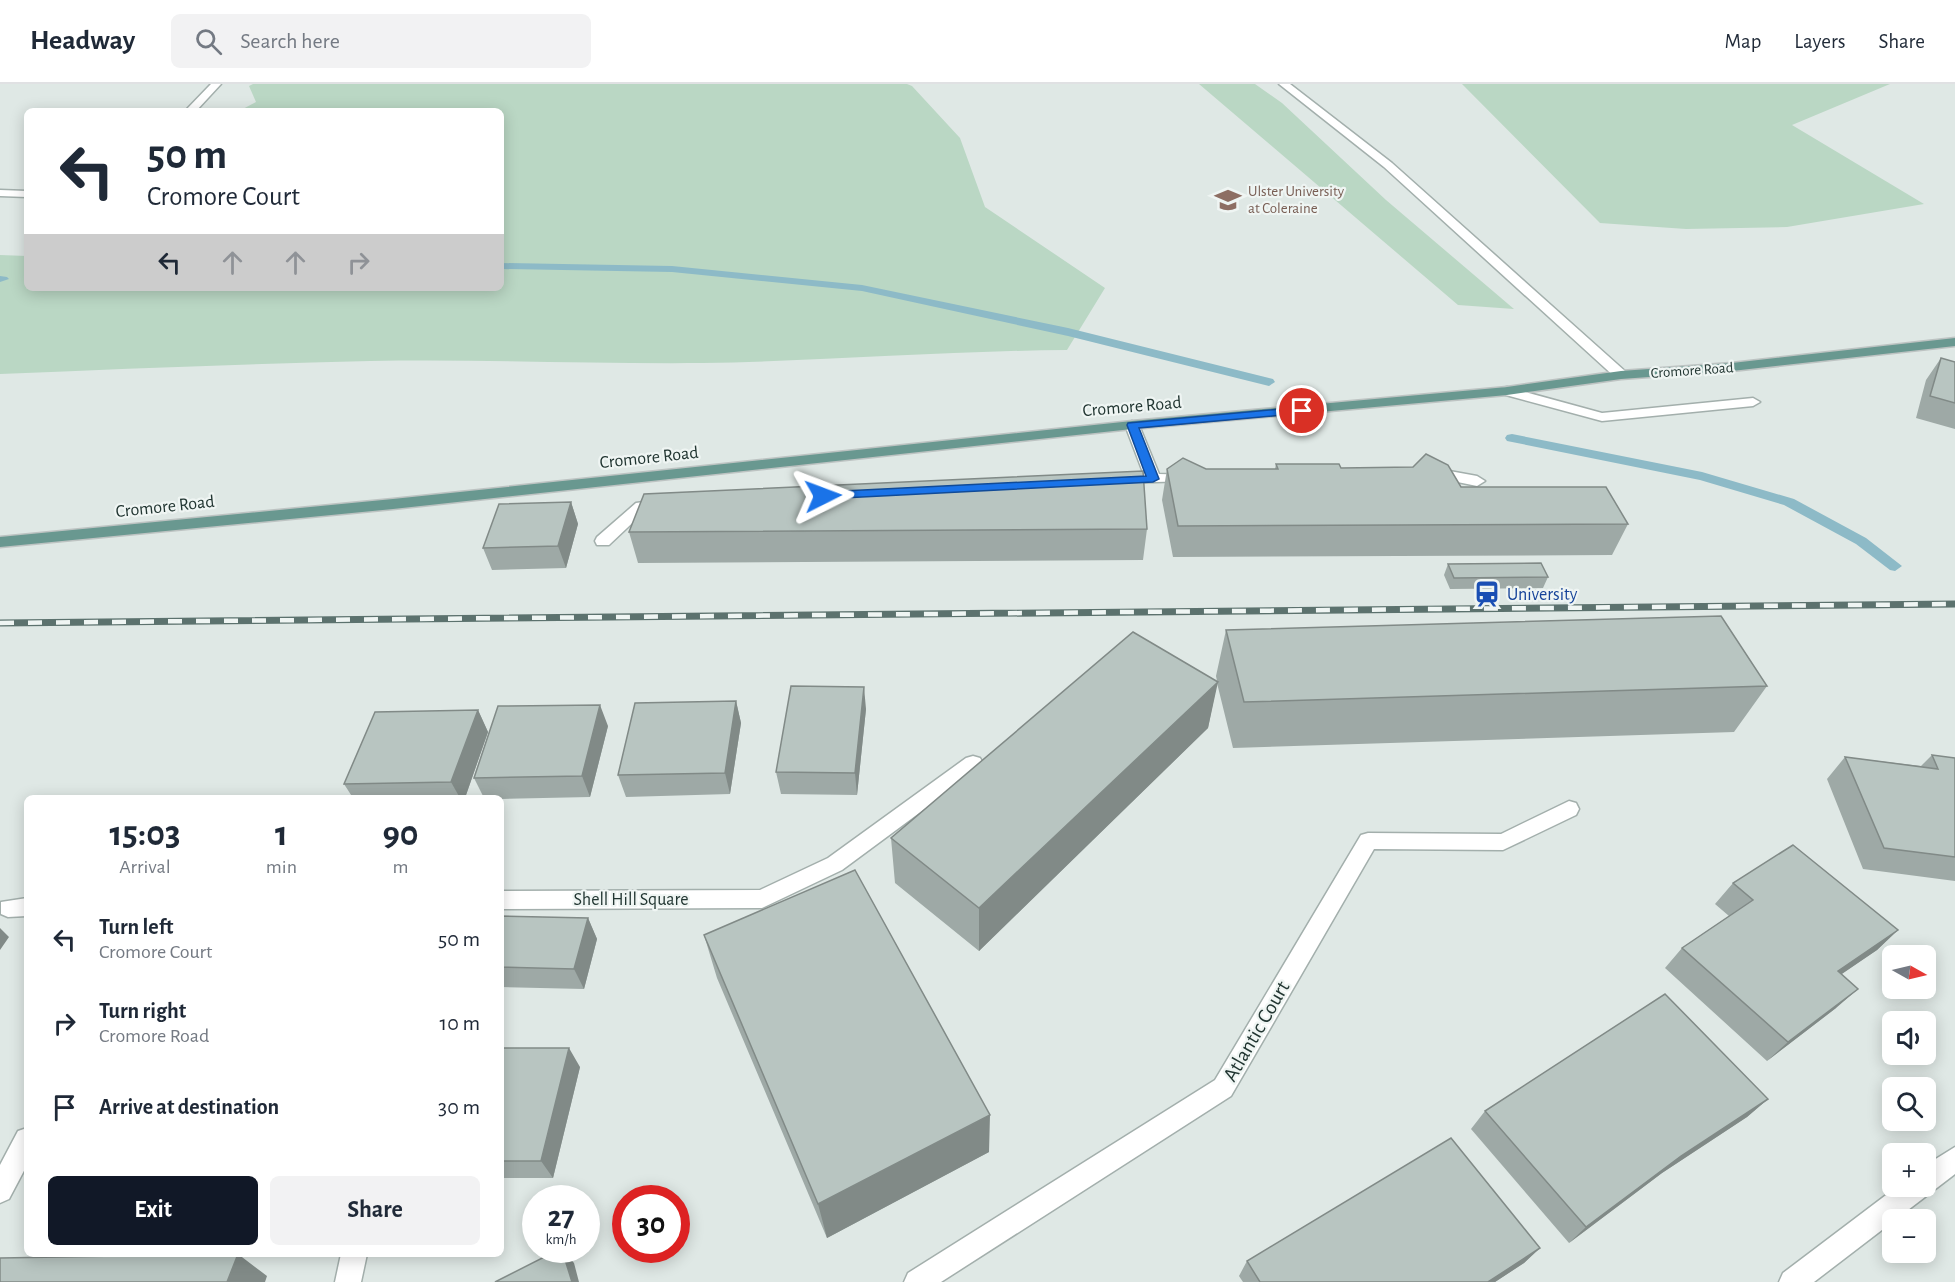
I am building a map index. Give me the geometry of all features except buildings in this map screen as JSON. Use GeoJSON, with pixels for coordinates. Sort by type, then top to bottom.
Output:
{"type":"FeatureCollection","features":[{"type":"Feature","properties":{"kind":"main road","name":"Cromore Road"},"geometry":{"type":"LineString","coordinates":[[0,542],[405,503],[1132,425],[1507,391],[1621,375],[1732,367],[1955,342]]}},
{"type":"Feature","properties":{"kind":"street"},"geometry":{"type":"LineString","coordinates":[[193,108],[216,84]]}},
{"type":"Feature","properties":{"kind":"street"},"geometry":{"type":"LineString","coordinates":[[1284,84],[1388,165],[1621,375]]}},
{"type":"Feature","properties":{"kind":"street"},"geometry":{"type":"LineString","coordinates":[[0,194],[24,194]]}},
{"type":"Feature","properties":{"kind":"street"},"geometry":{"type":"LineString","coordinates":[[1507,391],[1602,417],[1754,402]]}},
{"type":"Feature","properties":{"kind":"street"},"geometry":{"type":"LineString","coordinates":[[1132,425],[1153,479]]}},
{"type":"Feature","properties":{"kind":"street"},"geometry":{"type":"LineString","coordinates":[[1419,470],[1477,481]]}},
{"type":"Feature","properties":{"kind":"street"},"geometry":{"type":"LineString","coordinates":[[1108,481],[1199,477]]}},
{"type":"Feature","properties":{"kind":"street"},"geometry":{"type":"LineString","coordinates":[[603,541],[641,506],[676,504]]}},
{"type":"Feature","properties":{"kind":"street","name":"Shell Hill Square"},"geometry":{"type":"LineString","coordinates":[[504,900],[762,898],[835,864],[973,763]]}},
{"type":"Feature","properties":{"kind":"street","name":"Atlantic Court"},"geometry":{"type":"LineString","coordinates":[[916,1282],[1222,1088],[1368,841],[1503,842],[1569,809]]}},
{"type":"Feature","properties":{"kind":"street"},"geometry":{"type":"LineString","coordinates":[[12,1177],[24,1147]]}},
{"type":"Feature","properties":{"kind":"street"},"geometry":{"type":"LineString","coordinates":[[1936,1174],[1955,1160]]}},
{"type":"Feature","properties":{"kind":"street"},"geometry":{"type":"LineString","coordinates":[[1792,1282],[1904,1197]]}},
{"type":"Feature","properties":{"kind":"street"},"geometry":{"type":"LineString","coordinates":[[348,1282],[353,1257]]}},
{"type":"Feature","properties":{"kind":"green space"},"geometry":{"type":"Polygon","coordinates":[[[253,84],[907,84],[912,86],[960,138],[985,207],[1105,288],[1067,350],[703,363],[370,361],[0,374],[0,255],[24,256],[24,291],[504,291],[504,108],[245,108],[256,102],[249,86],[253,84]]]}},
{"type":"Feature","properties":{"kind":"green space"},"geometry":{"type":"Polygon","coordinates":[[[1199,84],[1255,84],[1282,103],[1386,200],[1514,309],[1458,305],[1199,84]]]}},
{"type":"Feature","properties":{"kind":"green space"},"geometry":{"type":"Polygon","coordinates":[[[1462,84],[1890,84],[1792,125],[1924,204],[1787,227],[1686,229],[1600,223],[1462,84]]]}},
{"type":"Feature","properties":{"kind":"waterway"},"geometry":{"type":"LineString","coordinates":[[504,266],[672,269],[862,288],[1068,332],[1269,382]]}},
{"type":"Feature","properties":{"kind":"waterway"},"geometry":{"type":"LineString","coordinates":[[1512,438],[1702,476],[1789,502],[1861,541],[1895,566]]}},
{"type":"Feature","properties":{"kind":"railway"},"geometry":{"type":"LineString","coordinates":[[0,623],[1955,604]]}},
{"type":"Feature","properties":{"kind":"place","name":"Ulster University at Coleraine"},"geometry":{"type":"Point","coordinates":[1228,200]}},
{"type":"Feature","properties":{"kind":"place","name":"University"},"geometry":{"type":"Point","coordinates":[1487,594]}},
{"type":"Feature","properties":{"kind":"route"},"geometry":{"type":"LineString","coordinates":[[823,496],[1153,479],[1132,425],[1302,411]]}}]}
